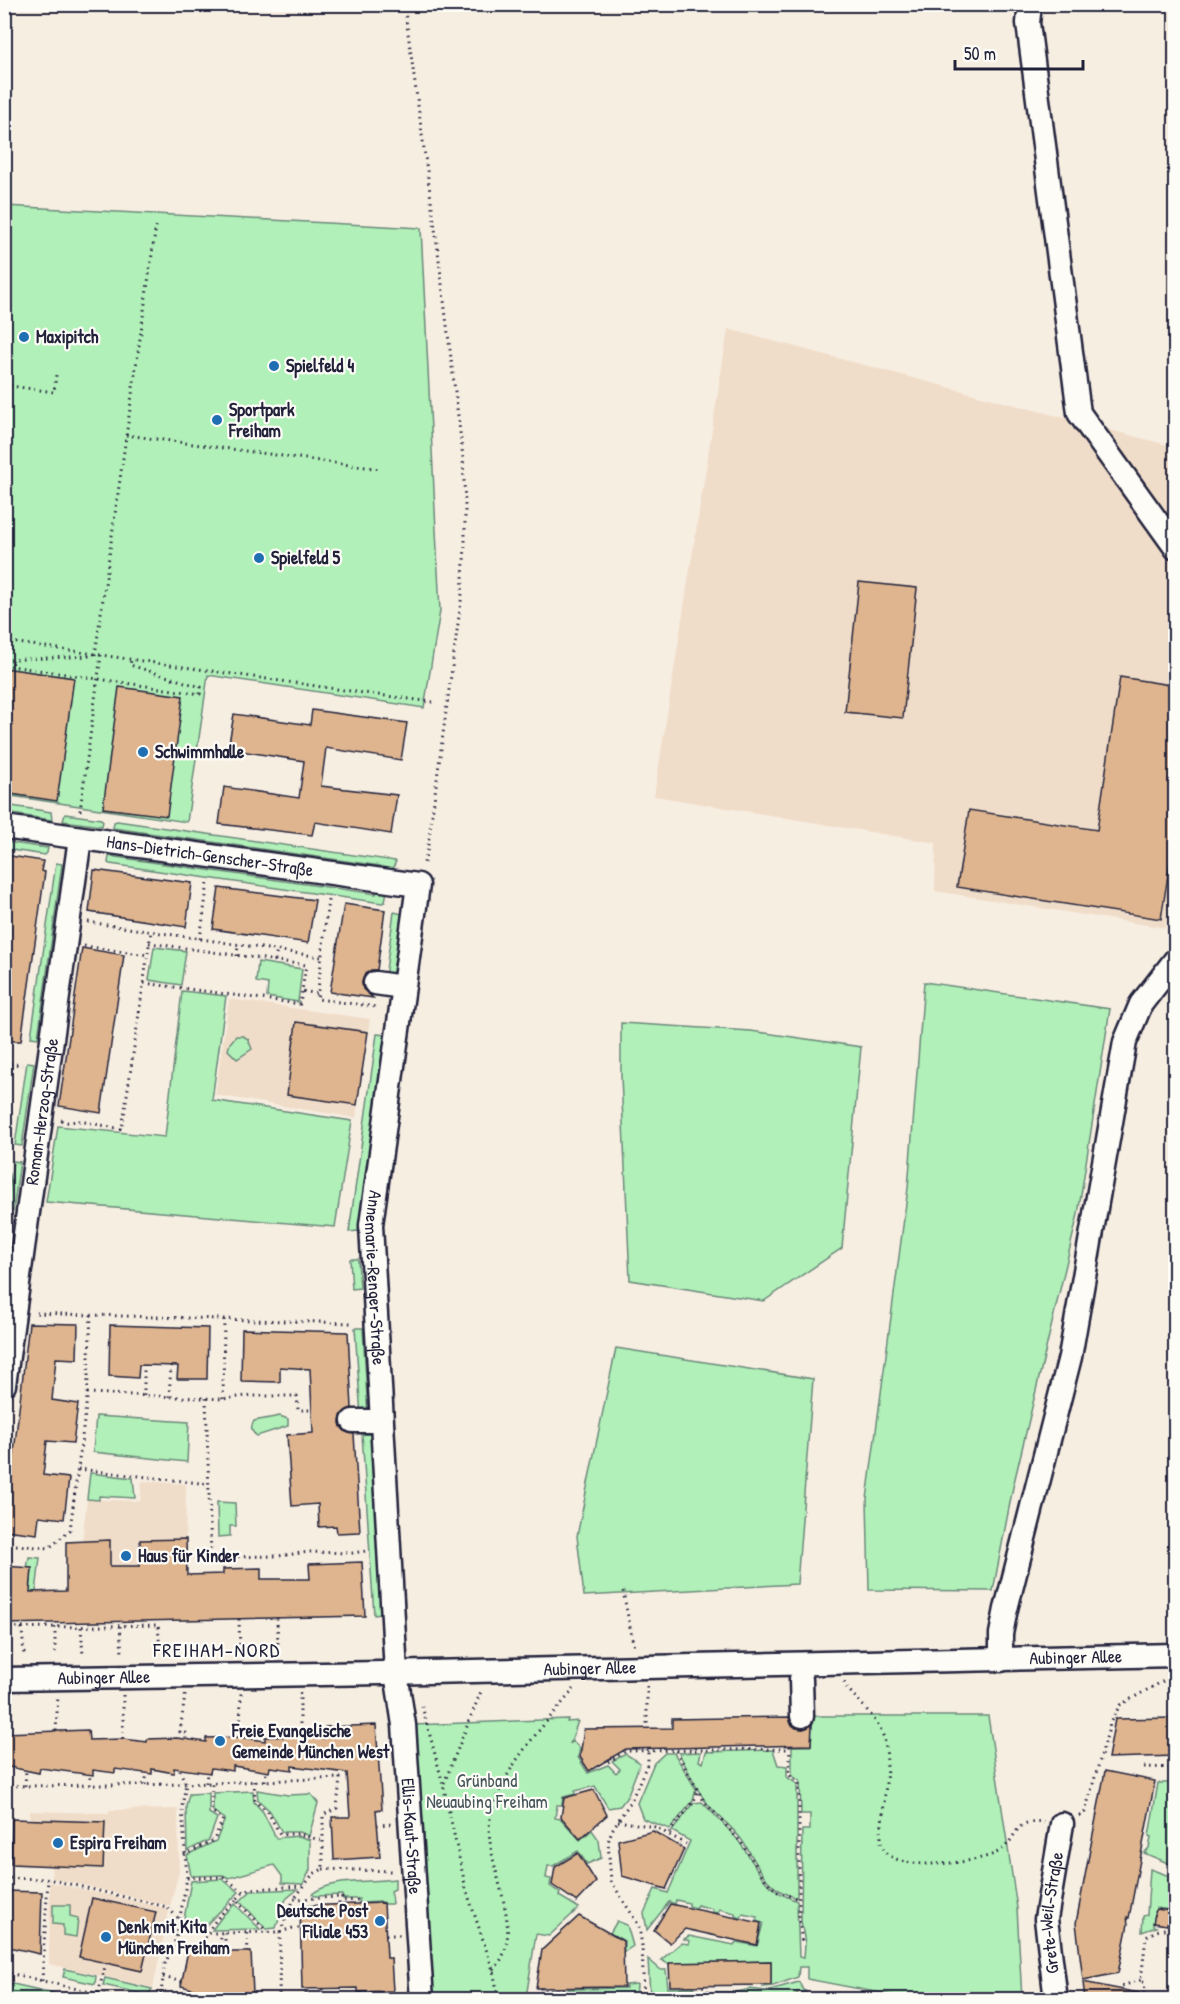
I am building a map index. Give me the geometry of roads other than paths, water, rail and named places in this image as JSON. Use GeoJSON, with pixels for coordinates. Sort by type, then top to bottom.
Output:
{"type":"FeatureCollection","features":[{"type":"Feature","properties":{"kind":"street"},"geometry":{"type":"LineString","coordinates":[[1030,4],[1028,23],[1079,413],[1176,548]]}},
{"type":"Feature","properties":{"kind":"street","name":"Hans-Dietrich-Genscher-Straße"},"geometry":{"type":"LineString","coordinates":[[4,827],[418,885]]}},
{"type":"Feature","properties":{"kind":"street","name":"Roman-Herzog-Straße"},"geometry":{"type":"LineString","coordinates":[[4,1385],[80,838]]}},
{"type":"Feature","properties":{"kind":"street","name":"Annemarie-Renger-Straße"},"geometry":{"type":"LineString","coordinates":[[396,1673],[371,1225],[418,885]]}},
{"type":"Feature","properties":{"kind":"street"},"geometry":{"type":"LineString","coordinates":[[1001,1660],[1001,1634],[1006,1610],[1070,1357],[1125,1042],[1141,1004],[1176,959]]}},
{"type":"Feature","properties":{"kind":"street"},"geometry":{"type":"LineString","coordinates":[[375,983],[403,987]]}},
{"type":"Feature","properties":{"kind":"street"},"geometry":{"type":"LineString","coordinates":[[353,1421],[381,1421]]}},
{"type":"Feature","properties":{"kind":"street","name":"Aubinger Allee"},"geometry":{"type":"LineString","coordinates":[[4,1679],[396,1673],[641,1675],[841,1663],[1176,1655]]}},
{"type":"Feature","properties":{"kind":"street","name":"Ellis-Kaut-Straße"},"geometry":{"type":"LineString","coordinates":[[396,1673],[404,1725],[422,2000]]}},
{"type":"Feature","properties":{"kind":"street"},"geometry":{"type":"LineString","coordinates":[[801,1678],[802,1716]]}},
{"type":"Feature","properties":{"kind":"street","name":"Grete-Weil-Straße"},"geometry":{"type":"LineString","coordinates":[[1056,2000],[1046,1919],[1062,1824]]}},
{"type":"Feature","properties":{"kind":"place","name":"Maxipitch"},"geometry":{"type":"Point","coordinates":[24,337]}},
{"type":"Feature","properties":{"kind":"place","name":"Spielfeld 4"},"geometry":{"type":"Point","coordinates":[274,366]}},
{"type":"Feature","properties":{"kind":"place","name":"Sportpark Freiham"},"geometry":{"type":"Point","coordinates":[217,420]}},
{"type":"Feature","properties":{"kind":"place","name":"Spielfeld 5"},"geometry":{"type":"Point","coordinates":[259,558]}},
{"type":"Feature","properties":{"kind":"place","name":"Schwimmhalle"},"geometry":{"type":"Point","coordinates":[143,752]}},
{"type":"Feature","properties":{"kind":"place","name":"Haus für Kinder"},"geometry":{"type":"Point","coordinates":[126,1556]}},
{"type":"Feature","properties":{"kind":"place","name":"Freie Evangelische Gemeinde München West"},"geometry":{"type":"Point","coordinates":[220,1741]}},
{"type":"Feature","properties":{"kind":"place","name":"Espira Freiham"},"geometry":{"type":"Point","coordinates":[58,1843]}},
{"type":"Feature","properties":{"kind":"place","name":"Deutsche Post Filiale 453"},"geometry":{"type":"Point","coordinates":[380,1921]}},
{"type":"Feature","properties":{"kind":"place","name":"Denk mit Kita München Freiham"},"geometry":{"type":"Point","coordinates":[106,1937]}},
{"type":"Feature","properties":{"kind":"district","name":"FREIHAM-NORD"},"geometry":{"type":"Point","coordinates":[217,1650]}},
{"type":"Feature","properties":{"kind":"park label","name":"Grünband Neuaubing Freiham"},"geometry":{"type":"Point","coordinates":[487,1791]}}]}
